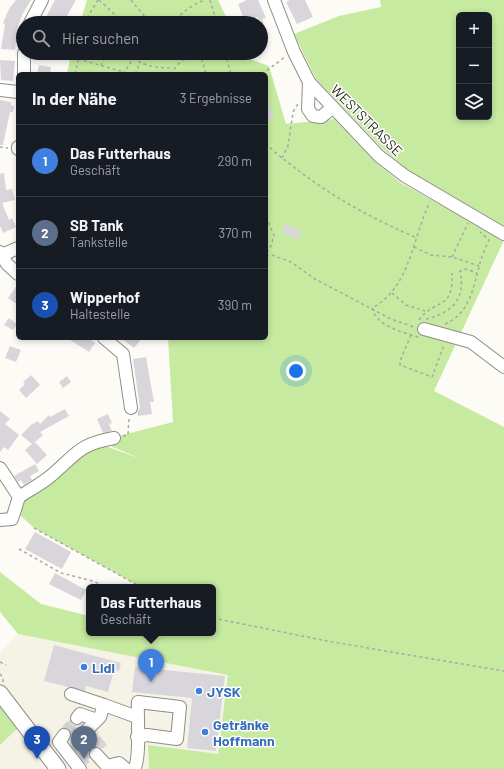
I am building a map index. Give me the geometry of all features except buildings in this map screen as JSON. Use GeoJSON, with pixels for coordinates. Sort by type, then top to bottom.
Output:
{"type":"FeatureCollection","features":[{"type":"Feature","properties":{"kind":"main road"},"geometry":{"type":"LineString","coordinates":[[0,693],[58,769]]}},
{"type":"Feature","properties":{"kind":"street"},"geometry":{"type":"LineString","coordinates":[[34,16],[42,0]]}},
{"type":"Feature","properties":{"kind":"street","name":"WESTSTRASSE"},"geometry":{"type":"LineString","coordinates":[[274,0],[294,52],[309,82],[378,156],[405,176],[504,234]]}},
{"type":"Feature","properties":{"kind":"street"},"geometry":{"type":"LineString","coordinates":[[24,60],[24,72]]}},
{"type":"Feature","properties":{"kind":"street"},"geometry":{"type":"LineString","coordinates":[[309,82],[308,109],[313,116],[321,117],[332,108]]}},
{"type":"Feature","properties":{"kind":"street"},"geometry":{"type":"LineString","coordinates":[[0,90],[16,92]]}},
{"type":"Feature","properties":{"kind":"street"},"geometry":{"type":"LineString","coordinates":[[16,249],[1,254],[16,272]]}},
{"type":"Feature","properties":{"kind":"street"},"geometry":{"type":"LineString","coordinates":[[424,334],[471,342],[504,367]]}},
{"type":"Feature","properties":{"kind":"street"},"geometry":{"type":"LineString","coordinates":[[106,340],[123,354],[131,408]]}},
{"type":"Feature","properties":{"kind":"street"},"geometry":{"type":"LineString","coordinates":[[0,520],[12,519],[19,497],[52,475],[79,449],[99,441],[114,438]]}},
{"type":"Feature","properties":{"kind":"street"},"geometry":{"type":"LineString","coordinates":[[0,468],[19,497]]}},
{"type":"Feature","properties":{"kind":"street"},"geometry":{"type":"LineString","coordinates":[[71,694],[137,717]]}},
{"type":"Feature","properties":{"kind":"street"},"geometry":{"type":"LineString","coordinates":[[134,769],[137,763],[137,737],[137,717],[138,702],[180,707],[177,739],[146,735],[137,737]]}},
{"type":"Feature","properties":{"kind":"street"},"geometry":{"type":"LineString","coordinates":[[104,705],[100,717],[97,720],[89,745],[102,768],[119,763],[126,769]]}},
{"type":"Feature","properties":{"kind":"street"},"geometry":{"type":"LineString","coordinates":[[77,718],[80,714],[97,720]]}},
{"type":"Feature","properties":{"kind":"street"},"geometry":{"type":"LineString","coordinates":[[80,769],[62,742],[89,745]]}},
{"type":"Feature","properties":{"kind":"path"},"geometry":{"type":"LineString","coordinates":[[88,16],[98,0],[116,16]]}},
{"type":"Feature","properties":{"kind":"path"},"geometry":{"type":"LineString","coordinates":[[131,0],[144,16]]}},
{"type":"Feature","properties":{"kind":"path"},"geometry":{"type":"LineString","coordinates":[[179,16],[185,10],[198,2],[205,0]]}},
{"type":"Feature","properties":{"kind":"path"},"geometry":{"type":"LineString","coordinates":[[210,0],[215,16]]}},
{"type":"Feature","properties":{"kind":"path"},"geometry":{"type":"LineString","coordinates":[[264,72],[279,60],[294,52]]}},
{"type":"Feature","properties":{"kind":"path"},"geometry":{"type":"LineString","coordinates":[[75,72],[78,60]]}},
{"type":"Feature","properties":{"kind":"path"},"geometry":{"type":"LineString","coordinates":[[81,60],[120,72]]}},
{"type":"Feature","properties":{"kind":"path"},"geometry":{"type":"LineString","coordinates":[[101,66],[103,60]]}},
{"type":"Feature","properties":{"kind":"path"},"geometry":{"type":"LineString","coordinates":[[124,72],[132,60]]}},
{"type":"Feature","properties":{"kind":"path"},"geometry":{"type":"LineString","coordinates":[[136,60],[140,63],[156,68],[173,68]]}},
{"type":"Feature","properties":{"kind":"path"},"geometry":{"type":"LineString","coordinates":[[171,72],[173,68],[184,60]]}},
{"type":"Feature","properties":{"kind":"path"},"geometry":{"type":"LineString","coordinates":[[203,60],[206,72]]}},
{"type":"Feature","properties":{"kind":"path"},"geometry":{"type":"LineString","coordinates":[[227,60],[230,72]]}},
{"type":"Feature","properties":{"kind":"path"},"geometry":{"type":"LineString","coordinates":[[136,72],[140,63]]}},
{"type":"Feature","properties":{"kind":"path"},"geometry":{"type":"LineString","coordinates":[[282,158],[288,146],[293,112],[298,103]]}},
{"type":"Feature","properties":{"kind":"path"},"geometry":{"type":"LineString","coordinates":[[268,145],[282,158],[345,203],[386,225],[417,238]]}},
{"type":"Feature","properties":{"kind":"path"},"geometry":{"type":"LineString","coordinates":[[372,308],[385,300],[392,293],[399,282],[414,247],[429,204],[435,193]]}},
{"type":"Feature","properties":{"kind":"path"},"geometry":{"type":"LineString","coordinates":[[268,222],[274,235],[271,246],[268,250]]}},
{"type":"Feature","properties":{"kind":"path"},"geometry":{"type":"LineString","coordinates":[[452,257],[468,222]]}},
{"type":"Feature","properties":{"kind":"path"},"geometry":{"type":"LineString","coordinates":[[444,325],[462,312],[471,298],[479,266],[489,240],[478,231],[485,222]]}},
{"type":"Feature","properties":{"kind":"path"},"geometry":{"type":"LineString","coordinates":[[414,247],[431,255],[452,257],[479,266]]}},
{"type":"Feature","properties":{"kind":"path"},"geometry":{"type":"LineString","coordinates":[[268,256],[272,255],[290,262],[315,279],[372,308],[391,320],[424,334]]}},
{"type":"Feature","properties":{"kind":"path"},"geometry":{"type":"LineString","coordinates":[[426,311],[419,320],[442,315],[454,305],[461,293],[462,281],[460,271],[466,269],[477,273]]}},
{"type":"Feature","properties":{"kind":"path"},"geometry":{"type":"LineString","coordinates":[[392,293],[406,305],[426,311],[436,308],[448,298],[453,287],[452,273]]}},
{"type":"Feature","properties":{"kind":"path"},"geometry":{"type":"LineString","coordinates":[[372,308],[373,315],[393,328],[411,335],[424,334]]}},
{"type":"Feature","properties":{"kind":"path"},"geometry":{"type":"LineString","coordinates":[[411,335],[400,361],[400,365],[424,375],[432,377],[444,344]]}},
{"type":"Feature","properties":{"kind":"path"},"geometry":{"type":"LineString","coordinates":[[114,438],[128,435],[129,414],[131,408]]}},
{"type":"Feature","properties":{"kind":"path"},"geometry":{"type":"LineString","coordinates":[[34,528],[136,584]]}},
{"type":"Feature","properties":{"kind":"path"},"geometry":{"type":"LineString","coordinates":[[19,549],[61,574],[93,581],[100,584]]}},
{"type":"Feature","properties":{"kind":"path"},"geometry":{"type":"LineString","coordinates":[[216,619],[327,641],[504,671]]}},
{"type":"Feature","properties":{"kind":"path"},"geometry":{"type":"LineString","coordinates":[[0,662],[6,665]]}},
{"type":"Feature","properties":{"kind":"shaded area"},"geometry":{"type":"Polygon","coordinates":[[[18,634],[229,674],[218,755],[148,745],[149,769],[0,769],[0,745],[22,723],[0,690],[0,653],[18,634]]]}},
{"type":"Feature","properties":{"kind":"green space"},"geometry":{"type":"Polygon","coordinates":[[[87,0],[218,0],[226,16],[82,16],[87,0]]]}},
{"type":"Feature","properties":{"kind":"green space"},"geometry":{"type":"Polygon","coordinates":[[[380,0],[504,0],[504,231],[409,171],[384,150],[316,79],[294,34],[339,16],[381,7],[380,0]]]}},
{"type":"Feature","properties":{"kind":"green space"},"geometry":{"type":"Polygon","coordinates":[[[70,60],[252,60],[269,66],[286,124],[334,119],[373,160],[401,183],[504,240],[434,391],[504,427],[504,769],[149,769],[148,745],[218,754],[228,675],[18,634],[0,612],[0,572],[41,604],[86,615],[86,636],[216,636],[216,584],[136,584],[34,528],[18,513],[22,499],[83,451],[100,444],[141,459],[99,441],[173,422],[168,340],[268,340],[268,72],[67,72],[70,60]]]}},
{"type":"Feature","properties":{"kind":"green space"},"geometry":{"type":"Polygon","coordinates":[[[0,692],[23,723],[0,745],[0,692]]]}},
{"type":"Feature","properties":{"kind":"tunnel"},"geometry":{"type":"LineString","coordinates":[[64,735],[77,718]]}},
{"type":"Feature","properties":{"kind":"place","name":"Lidl"},"geometry":{"type":"Point","coordinates":[84,667]}},
{"type":"Feature","properties":{"kind":"place","name":"Das Futterhaus"},"geometry":{"type":"Point","coordinates":[151,682]}},
{"type":"Feature","properties":{"kind":"place","name":"JYSK"},"geometry":{"type":"Point","coordinates":[199,691]}},
{"type":"Feature","properties":{"kind":"place","name":"Getränke Hoffmann"},"geometry":{"type":"Point","coordinates":[205,732]}},
{"type":"Feature","properties":{"kind":"place","name":"Wipperhof"},"geometry":{"type":"Point","coordinates":[37,759]}},
{"type":"Feature","properties":{"kind":"place","name":"SB Tank"},"geometry":{"type":"Point","coordinates":[84,759]}}]}
